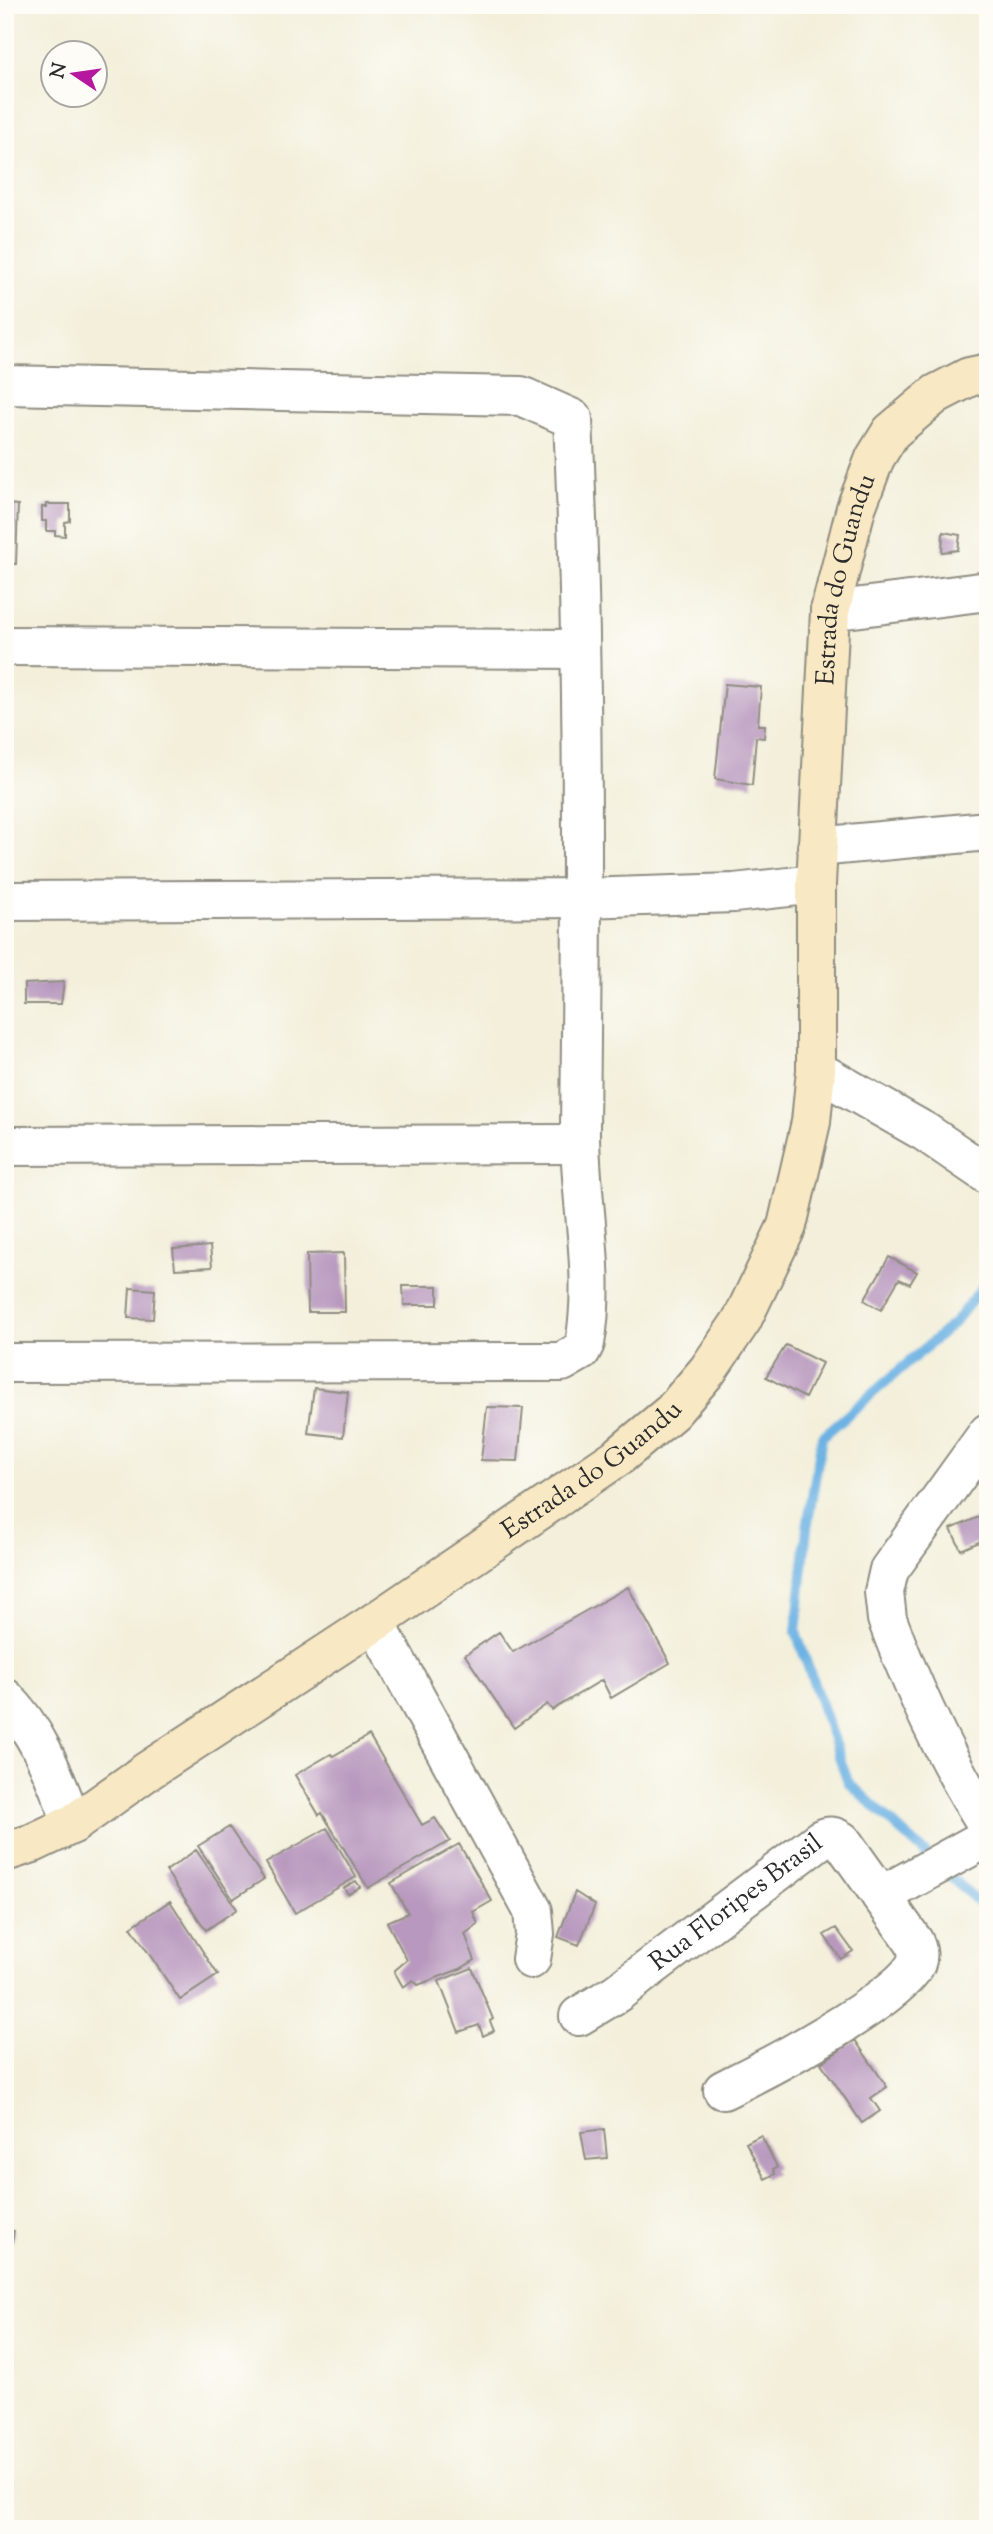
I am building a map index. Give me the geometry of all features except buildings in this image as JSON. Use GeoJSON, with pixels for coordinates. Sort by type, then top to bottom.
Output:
{"type":"FeatureCollection","features":[{"type":"Feature","properties":{"kind":"street","name":"Estrada do Guandu"},"geometry":{"type":"LineString","coordinates":[[5,1852],[33,1843],[74,1824],[157,1764],[375,1622],[619,1456],[672,1412],[708,1370],[742,1320],[787,1226],[811,1122],[816,1070],[816,866],[830,611],[856,508],[875,458],[891,432],[936,394],[969,377],[988,373]]}},
{"type":"Feature","properties":{"kind":"street"},"geometry":{"type":"LineString","coordinates":[[5,385],[521,396],[573,419],[578,530],[583,898],[580,1144],[589,1283],[588,1328],[581,1351],[562,1362],[5,1363]]}},
{"type":"Feature","properties":{"kind":"street"},"geometry":{"type":"LineString","coordinates":[[830,611],[988,591]]}},
{"type":"Feature","properties":{"kind":"street"},"geometry":{"type":"LineString","coordinates":[[5,646],[579,649]]}},
{"type":"Feature","properties":{"kind":"street"},"geometry":{"type":"LineString","coordinates":[[5,901],[583,898],[733,893],[816,866],[988,831]]}},
{"type":"Feature","properties":{"kind":"street"},"geometry":{"type":"LineString","coordinates":[[816,1070],[925,1132],[988,1175]]}},
{"type":"Feature","properties":{"kind":"street"},"geometry":{"type":"LineString","coordinates":[[5,1146],[580,1144]]}},
{"type":"Feature","properties":{"kind":"street"},"geometry":{"type":"LineString","coordinates":[[892,1889],[982,1836],[961,1783],[927,1716],[891,1632],[884,1605],[889,1570],[988,1433]]}},
{"type":"Feature","properties":{"kind":"street"},"geometry":{"type":"LineString","coordinates":[[375,1622],[533,1911],[535,1934],[531,1959]]}},
{"type":"Feature","properties":{"kind":"street"},"geometry":{"type":"LineString","coordinates":[[5,1698],[17,1710],[40,1744],[74,1824]]}},
{"type":"Feature","properties":{"kind":"street","name":"Rua Floripes Brasil"},"geometry":{"type":"LineString","coordinates":[[579,2016],[617,1993],[812,1844],[828,1836],[842,1841],[892,1889],[918,1952],[917,1961],[912,1969],[864,2010],[776,2063],[723,2090]]}},
{"type":"Feature","properties":{"kind":"waterway"},"geometry":{"type":"LineString","coordinates":[[988,1280],[954,1323],[822,1437],[807,1528],[796,1632],[848,1782],[988,1911]]}}]}
